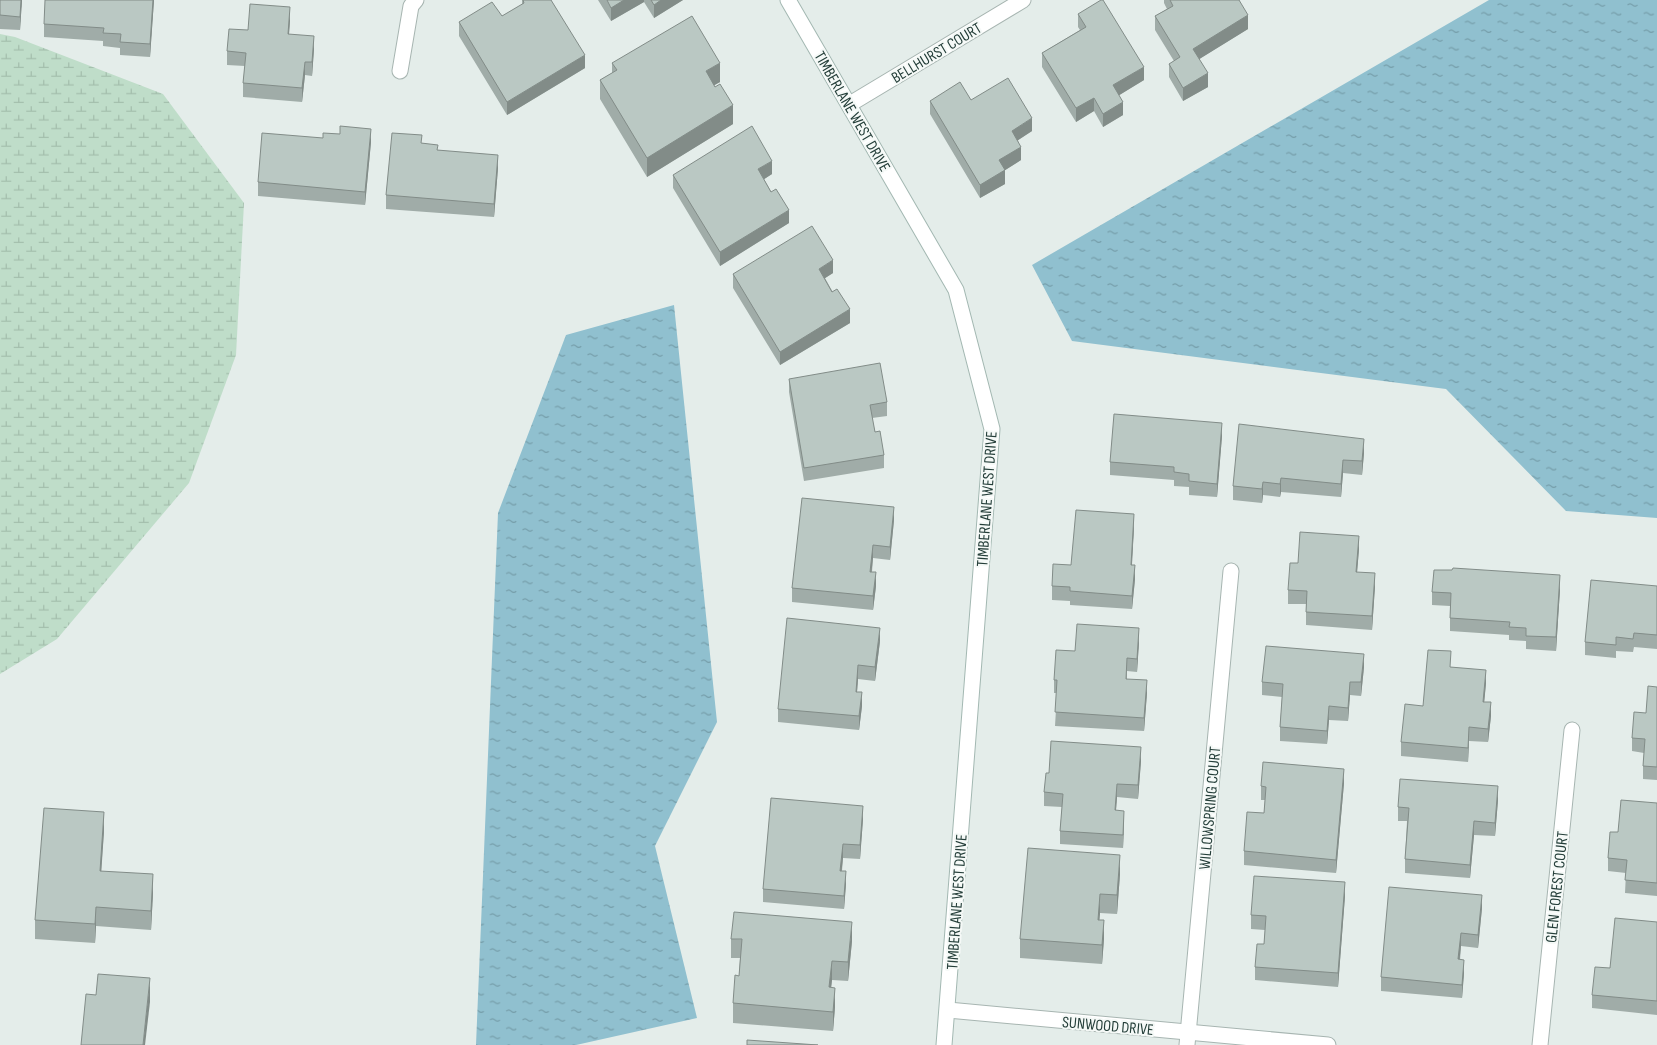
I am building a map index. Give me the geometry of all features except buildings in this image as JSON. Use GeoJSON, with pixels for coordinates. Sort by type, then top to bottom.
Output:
{"type":"FeatureCollection","features":[{"type":"Feature","properties":{"kind":"street"},"geometry":{"type":"LineString","coordinates":[[400,71],[411,6],[416,0]]}},
{"type":"Feature","properties":{"kind":"street","name":"TIMBERLANE WEST DRIVE"},"geometry":{"type":"LineString","coordinates":[[788,0],[850,104],[956,290],[992,429],[944,1045]]}},
{"type":"Feature","properties":{"kind":"street","name":"BELLHURST COURT"},"geometry":{"type":"LineString","coordinates":[[850,104],[1023,0]]}},
{"type":"Feature","properties":{"kind":"street","name":"WILLOWSPRING COURT"},"geometry":{"type":"LineString","coordinates":[[1187,1039],[1231,571]]}},
{"type":"Feature","properties":{"kind":"street","name":"GLEN FOREST COURT"},"geometry":{"type":"LineString","coordinates":[[1540,1045],[1572,730]]}},
{"type":"Feature","properties":{"kind":"street","name":"SUNWOOD DRIVE"},"geometry":{"type":"LineString","coordinates":[[948,1010],[1187,1039],[1328,1045]]}},
{"type":"Feature","properties":{"kind":"green space"},"geometry":{"type":"Polygon","coordinates":[[[0,34],[15,37],[163,94],[244,203],[236,355],[189,483],[57,639],[0,674],[0,34]]]}},
{"type":"Feature","properties":{"kind":"water"},"geometry":{"type":"Polygon","coordinates":[[[1489,0],[1657,0],[1657,518],[1566,511],[1446,389],[1072,341],[1032,265],[1489,0]]]}},
{"type":"Feature","properties":{"kind":"water"},"geometry":{"type":"Polygon","coordinates":[[[674,305],[717,722],[655,846],[697,1018],[576,1045],[476,1045],[498,513],[566,335],[674,305]]]}}]}
